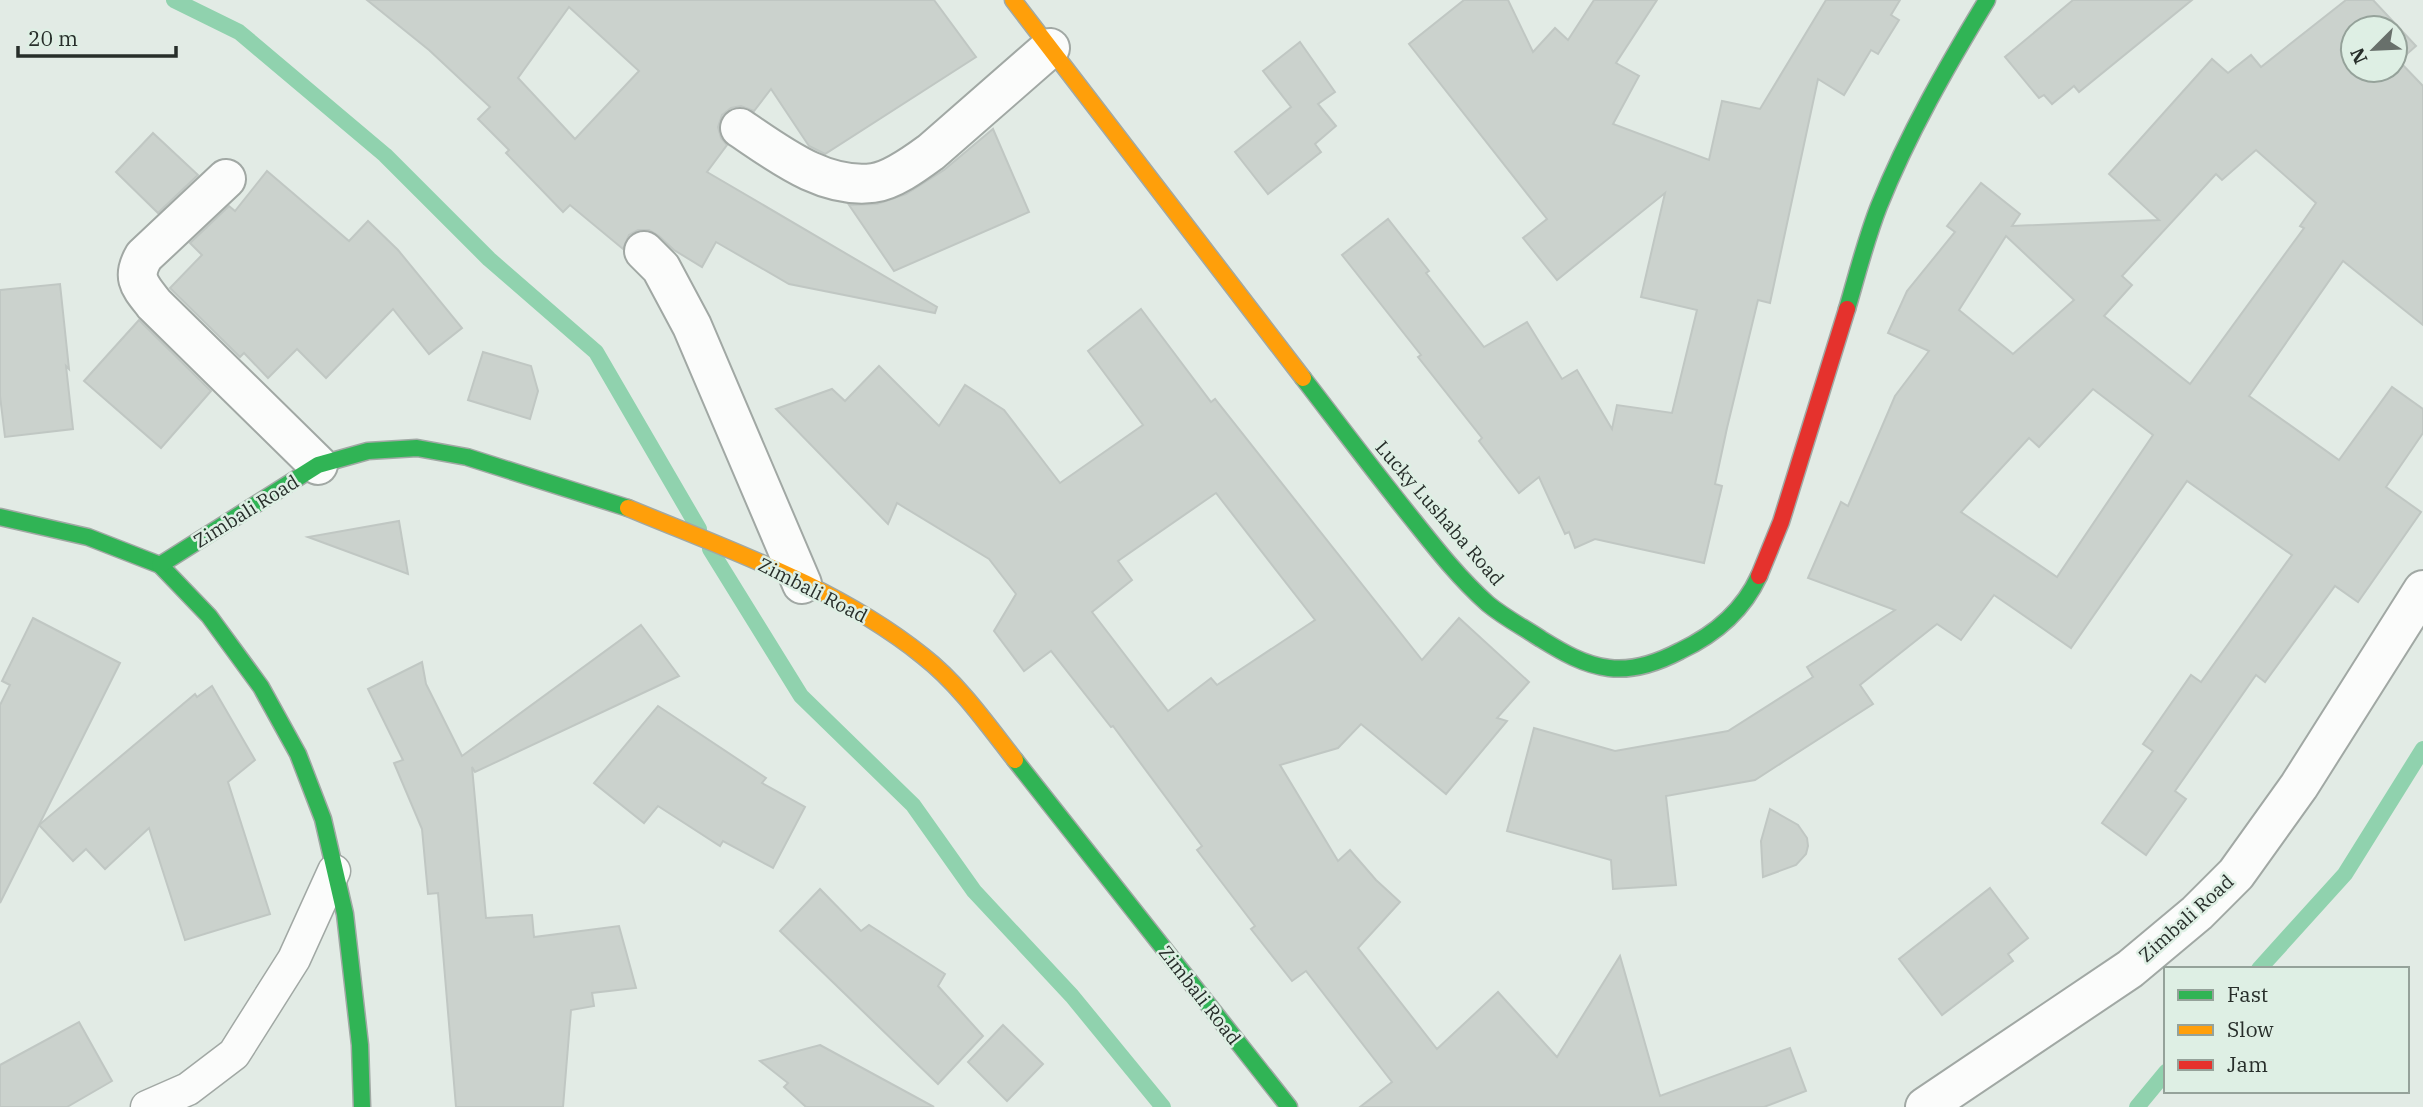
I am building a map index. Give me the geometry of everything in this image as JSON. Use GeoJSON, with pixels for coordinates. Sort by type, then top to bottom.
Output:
{"type":"FeatureCollection","features":[{"type":"Feature","properties":{"kind":"street","name":"Lucky Lushaba Road"},"geometry":{"type":"LineString","coordinates":[[1013,0],[1395,498],[1461,576],[1502,615],[1552,646],[1579,660],[1610,668],[1643,665],[1672,657],[1708,637],[1737,613],[1763,572],[1878,208],[1905,147],[1943,73],[1987,0]]}},
{"type":"Feature","properties":{"kind":"street"},"geometry":{"type":"LineString","coordinates":[[740,128],[800,167],[842,181],[875,183],[910,167],[931,152],[1050,48]]}},
{"type":"Feature","properties":{"kind":"street"},"geometry":{"type":"LineString","coordinates":[[226,178],[144,256],[138,266],[137,278],[142,290],[154,304],[318,465]]}},
{"type":"Feature","properties":{"kind":"street"},"geometry":{"type":"LineString","coordinates":[[644,251],[661,268],[692,326],[802,584]]}},
{"type":"Feature","properties":{"kind":"street","name":"Zimbali Road"},"geometry":{"type":"LineString","coordinates":[[160,565],[318,465],[368,451],[417,448],[467,457],[616,503],[769,566],[870,618],[925,657],[965,697],[1289,1107]]}},
{"type":"Feature","properties":{"kind":"street"},"geometry":{"type":"LineString","coordinates":[[0,517],[88,537],[160,565],[209,616],[261,687],[298,754],[323,819],[345,914],[360,1045],[362,1107]]}},
{"type":"Feature","properties":{"kind":"street","name":"Zimbali Road"},"geometry":{"type":"LineString","coordinates":[[1925,1107],[2130,969],[2197,913],[2235,874],[2299,786],[2423,590]]}},
{"type":"Feature","properties":{"kind":"lane"},"geometry":{"type":"LineString","coordinates":[[147,1107],[188,1088],[234,1054],[294,959],[334,871]]}},
{"type":"Feature","properties":{"kind":"building"},"geometry":{"type":"Polygon","coordinates":[[[367,0],[934,0],[976,57],[825,154],[809,146],[771,89],[754,111],[741,106],[731,108],[722,115],[718,127],[721,138],[727,145],[707,172],[937,307],[935,313],[789,284],[716,242],[702,267],[649,230],[638,230],[629,235],[623,249],[570,205],[563,212],[506,153],[509,150],[478,119],[490,107],[429,50],[367,0]],[[569,7],[518,78],[575,139],[639,71],[569,7]]]}},
{"type":"Feature","properties":{"kind":"building"},"geometry":{"type":"Polygon","coordinates":[[[1464,0],[1508,0],[1533,52],[1555,28],[1568,40],[1594,0],[1657,0],[1616,63],[1639,76],[1613,124],[1709,160],[1722,101],[1760,109],[1826,0],[1900,0],[1891,15],[1899,20],[1878,54],[1871,50],[1844,95],[1818,79],[1770,303],[1758,300],[1727,428],[1715,484],[1722,486],[1704,563],[1595,539],[1575,548],[1569,532],[1565,534],[1539,477],[1519,493],[1479,441],[1482,438],[1418,357],[1421,355],[1342,255],[1388,219],[1484,347],[1527,322],[1562,379],[1577,370],[1612,429],[1617,405],[1672,413],[1697,310],[1641,297],[1665,193],[1557,280],[1523,238],[1547,219],[1409,44],[1464,0]]]}},
{"type":"Feature","properties":{"kind":"building"},"geometry":{"type":"Polygon","coordinates":[[[2073,0],[2192,0],[2079,92],[2074,86],[2052,104],[2044,95],[2039,98],[2005,57],[2073,0]]]}},
{"type":"Feature","properties":{"kind":"building"},"geometry":{"type":"Polygon","coordinates":[[[2346,0],[2373,0],[2386,14],[2339,14],[2339,84],[2409,84],[2409,71],[2423,86],[2423,325],[2343,261],[2249,396],[2339,460],[2392,387],[2423,409],[2423,433],[2386,487],[2421,512],[2358,602],[2335,586],[2265,682],[2256,675],[2175,791],[2186,799],[2146,855],[2102,823],[2153,751],[2143,744],[2191,675],[2201,682],[2292,555],[2187,481],[2071,648],[1994,595],[1961,640],[1937,624],[1860,685],[1873,704],[1755,780],[1666,796],[1676,885],[1613,889],[1611,860],[1507,831],[1534,728],[1615,751],[1728,731],[1813,677],[1807,667],[1895,610],[1808,578],[1841,502],[1848,506],[1895,396],[1929,351],[1888,333],[1907,291],[1955,232],[1947,226],[1981,183],[2020,214],[2012,226],[2159,220],[2109,174],[2212,59],[2228,73],[2251,55],[2261,67],[2346,0]],[[2256,150],[2222,180],[2216,174],[2122,276],[2132,285],[2104,316],[2190,384],[2304,228],[2300,226],[2316,203],[2256,150]],[[2006,236],[1959,310],[2013,354],[2074,300],[2006,236]],[[2093,389],[2039,447],[2029,438],[1961,512],[2057,577],[2153,435],[2093,389]]]}},
{"type":"Feature","properties":{"kind":"building"},"geometry":{"type":"Polygon","coordinates":[[[2409,39],[2416,46],[2409,52],[2409,39]]]}},
{"type":"Feature","properties":{"kind":"building"},"geometry":{"type":"Polygon","coordinates":[[[1300,42],[1335,92],[1318,104],[1336,126],[1315,144],[1321,152],[1268,194],[1235,152],[1291,107],[1263,71],[1300,42]]]}},
{"type":"Feature","properties":{"kind":"building"},"geometry":{"type":"Polygon","coordinates":[[[993,129],[1029,212],[894,271],[849,205],[877,204],[906,194],[944,170],[993,129]]]}},
{"type":"Feature","properties":{"kind":"building"},"geometry":{"type":"Polygon","coordinates":[[[153,133],[198,175],[158,213],[116,172],[153,133]]]}},
{"type":"Feature","properties":{"kind":"building"},"geometry":{"type":"Polygon","coordinates":[[[267,171],[349,241],[368,221],[398,250],[462,328],[429,354],[393,309],[326,378],[297,349],[268,378],[244,353],[240,357],[170,288],[202,255],[190,243],[229,206],[235,211],[267,171]]]}},
{"type":"Feature","properties":{"kind":"building"},"geometry":{"type":"Polygon","coordinates":[[[60,284],[73,429],[5,437],[0,396],[0,290],[60,284]]]}},
{"type":"Feature","properties":{"kind":"building"},"geometry":{"type":"Polygon","coordinates":[[[1141,309],[1211,402],[1215,399],[1422,660],[1459,618],[1529,682],[1497,718],[1507,721],[1446,794],[1361,724],[1338,748],[1280,765],[1338,861],[1350,850],[1400,902],[1358,948],[1437,1049],[1498,992],[1557,1057],[1620,956],[1660,1096],[1790,1048],[1806,1091],[1764,1107],[1360,1107],[1392,1082],[1306,971],[1292,981],[1251,929],[1255,926],[1197,850],[1202,846],[1113,726],[1111,727],[1051,651],[1024,671],[994,631],[1016,594],[989,559],[897,503],[888,524],[776,409],[832,389],[845,401],[879,366],[939,426],[965,385],[1004,410],[1060,483],[1143,425],[1088,351],[1141,309]],[[1216,493],[1118,561],[1132,580],[1092,612],[1168,711],[1211,678],[1217,685],[1315,620],[1216,493]]]}},
{"type":"Feature","properties":{"kind":"building"},"geometry":{"type":"Polygon","coordinates":[[[139,320],[211,391],[161,448],[84,381],[139,320]]]}},
{"type":"Feature","properties":{"kind":"building"},"geometry":{"type":"Polygon","coordinates":[[[483,352],[531,366],[538,391],[530,419],[468,400],[483,352]]]}},
{"type":"Feature","properties":{"kind":"building"},"geometry":{"type":"Polygon","coordinates":[[[399,521],[408,574],[308,537],[399,521]]]}},
{"type":"Feature","properties":{"kind":"building"},"geometry":{"type":"Polygon","coordinates":[[[33,618],[120,663],[0,903],[0,705],[10,685],[2,681],[33,618]]]}},
{"type":"Feature","properties":{"kind":"building"},"geometry":{"type":"Polygon","coordinates":[[[641,625],[679,676],[475,772],[472,767],[486,918],[532,915],[534,937],[619,926],[636,988],[592,993],[594,1006],[571,1010],[563,1107],[456,1107],[438,893],[428,894],[422,829],[394,763],[403,760],[368,689],[422,662],[426,684],[462,756],[641,625]]]}},
{"type":"Feature","properties":{"kind":"building"},"geometry":{"type":"Polygon","coordinates":[[[212,686],[255,760],[228,782],[270,914],[185,940],[149,828],[105,869],[86,849],[73,861],[39,825],[195,694],[197,697],[212,686]]]}},
{"type":"Feature","properties":{"kind":"building"},"geometry":{"type":"Polygon","coordinates":[[[658,706],[766,778],[762,783],[805,807],[773,868],[723,841],[720,846],[658,806],[644,823],[594,783],[658,706]]]}},
{"type":"Feature","properties":{"kind":"building"},"geometry":{"type":"Polygon","coordinates":[[[1770,809],[1798,825],[1807,838],[1808,846],[1806,854],[1796,865],[1763,877],[1761,841],[1770,809]]]}},
{"type":"Feature","properties":{"kind":"building"},"geometry":{"type":"Polygon","coordinates":[[[1990,888],[2028,938],[2008,954],[2013,961],[1942,1015],[1899,959],[1990,888]]]}},
{"type":"Feature","properties":{"kind":"building"},"geometry":{"type":"Polygon","coordinates":[[[820,889],[861,931],[869,925],[945,974],[938,986],[983,1036],[938,1084],[780,931],[820,889]]]}},
{"type":"Feature","properties":{"kind":"building"},"geometry":{"type":"Polygon","coordinates":[[[79,1022],[112,1081],[67,1107],[0,1107],[0,1065],[79,1022]]]}},
{"type":"Feature","properties":{"kind":"building"},"geometry":{"type":"Polygon","coordinates":[[[1003,1025],[1043,1064],[1007,1101],[968,1062],[1003,1025]]]}},
{"type":"Feature","properties":{"kind":"building"},"geometry":{"type":"Polygon","coordinates":[[[820,1045],[934,1107],[806,1107],[784,1087],[788,1083],[760,1061],[820,1045]]]}},
{"type":"Feature","properties":{"kind":"waterway"},"geometry":{"type":"LineString","coordinates":[[174,0],[239,32],[385,155],[489,259],[596,352],[699,529]]}},
{"type":"Feature","properties":{"kind":"waterway"},"geometry":{"type":"LineString","coordinates":[[710,549],[801,696],[913,805],[974,891],[1072,996],[1163,1107]]}},
{"type":"Feature","properties":{"kind":"waterway"},"geometry":{"type":"LineString","coordinates":[[2261,967],[2345,874],[2423,749]]}},
{"type":"Feature","properties":{"kind":"waterway"},"geometry":{"type":"LineString","coordinates":[[2137,1107],[2164,1074]]}},
{"type":"Feature","properties":{"kind":"traffic: fast"},"geometry":{"type":"LineString","coordinates":[[1847,309],[1870,231],[1890,179],[1929,101],[1987,0]]}},
{"type":"Feature","properties":{"kind":"traffic: fast"},"geometry":{"type":"LineString","coordinates":[[1303,378],[1468,585],[1501,614],[1574,657],[1591,664],[1618,669],[1646,665],[1672,655],[1692,645],[1726,621],[1745,600],[1759,576]]}},
{"type":"Feature","properties":{"kind":"traffic: fast"},"geometry":{"type":"LineString","coordinates":[[160,565],[318,465],[368,451],[417,448],[467,457],[628,508]]}},
{"type":"Feature","properties":{"kind":"traffic: fast"},"geometry":{"type":"LineString","coordinates":[[0,517],[88,537],[160,565],[209,616],[261,687],[298,754],[323,819],[345,914],[360,1045],[362,1107]]}},
{"type":"Feature","properties":{"kind":"traffic: fast"},"geometry":{"type":"LineString","coordinates":[[1015,760],[1289,1107]]}},
{"type":"Feature","properties":{"kind":"traffic: slow"},"geometry":{"type":"LineString","coordinates":[[1013,0],[1303,378]]}},
{"type":"Feature","properties":{"kind":"traffic: slow"},"geometry":{"type":"LineString","coordinates":[[628,508],[781,572],[855,610],[890,632],[949,679],[1015,760]]}},
{"type":"Feature","properties":{"kind":"traffic: jam"},"geometry":{"type":"LineString","coordinates":[[1759,576],[1781,522],[1847,309]]}}]}
